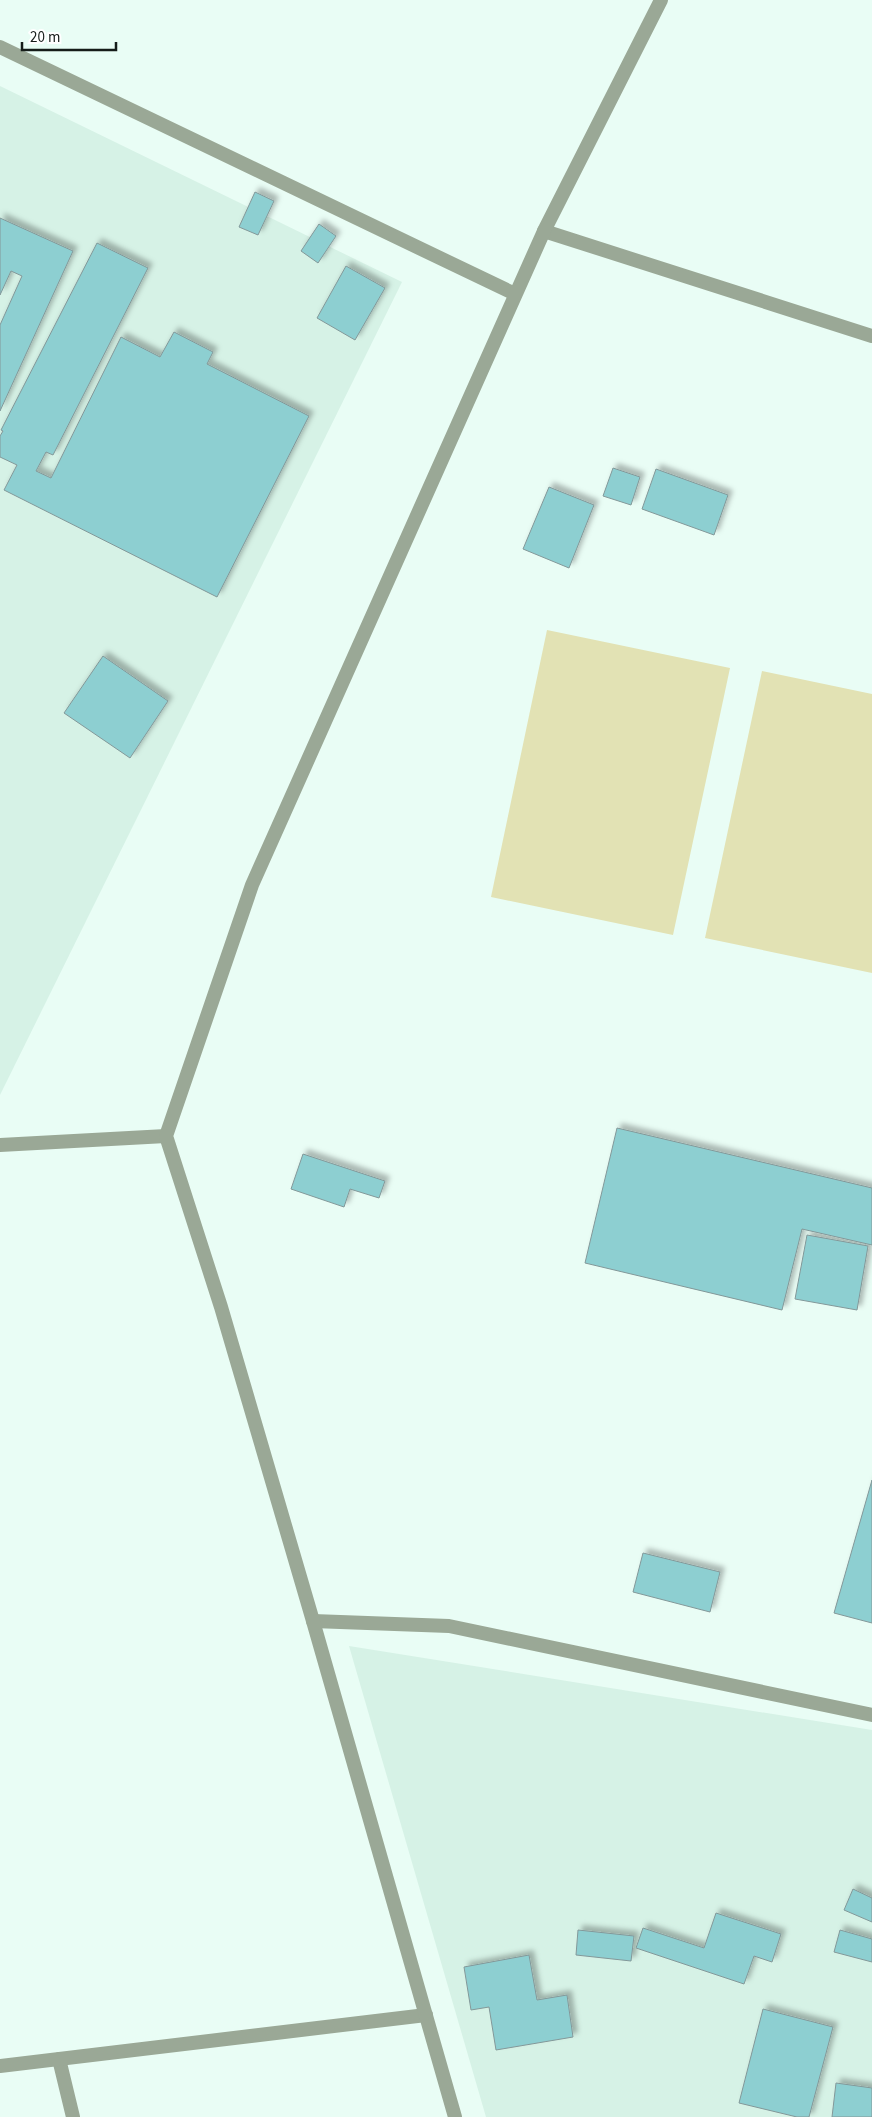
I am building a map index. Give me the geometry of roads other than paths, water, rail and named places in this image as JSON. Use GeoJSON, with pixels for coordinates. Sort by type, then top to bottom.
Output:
{"type":"FeatureCollection","features":[{"type":"Feature","properties":{"kind":"street"},"geometry":{"type":"LineString","coordinates":[[455,2117],[221,1307],[166,1136],[252,885],[544,231],[661,0]]}},
{"type":"Feature","properties":{"kind":"street"},"geometry":{"type":"LineString","coordinates":[[0,47],[515,294]]}},
{"type":"Feature","properties":{"kind":"street"},"geometry":{"type":"LineString","coordinates":[[544,231],[872,336]]}},
{"type":"Feature","properties":{"kind":"street"},"geometry":{"type":"LineString","coordinates":[[0,1145],[166,1136]]}},
{"type":"Feature","properties":{"kind":"street"},"geometry":{"type":"LineString","coordinates":[[313,1621],[449,1626],[872,1715]]}},
{"type":"Feature","properties":{"kind":"street"},"geometry":{"type":"LineString","coordinates":[[0,2066],[426,2015]]}},
{"type":"Feature","properties":{"kind":"street"},"geometry":{"type":"LineString","coordinates":[[59,2059],[73,2117]]}}]}
